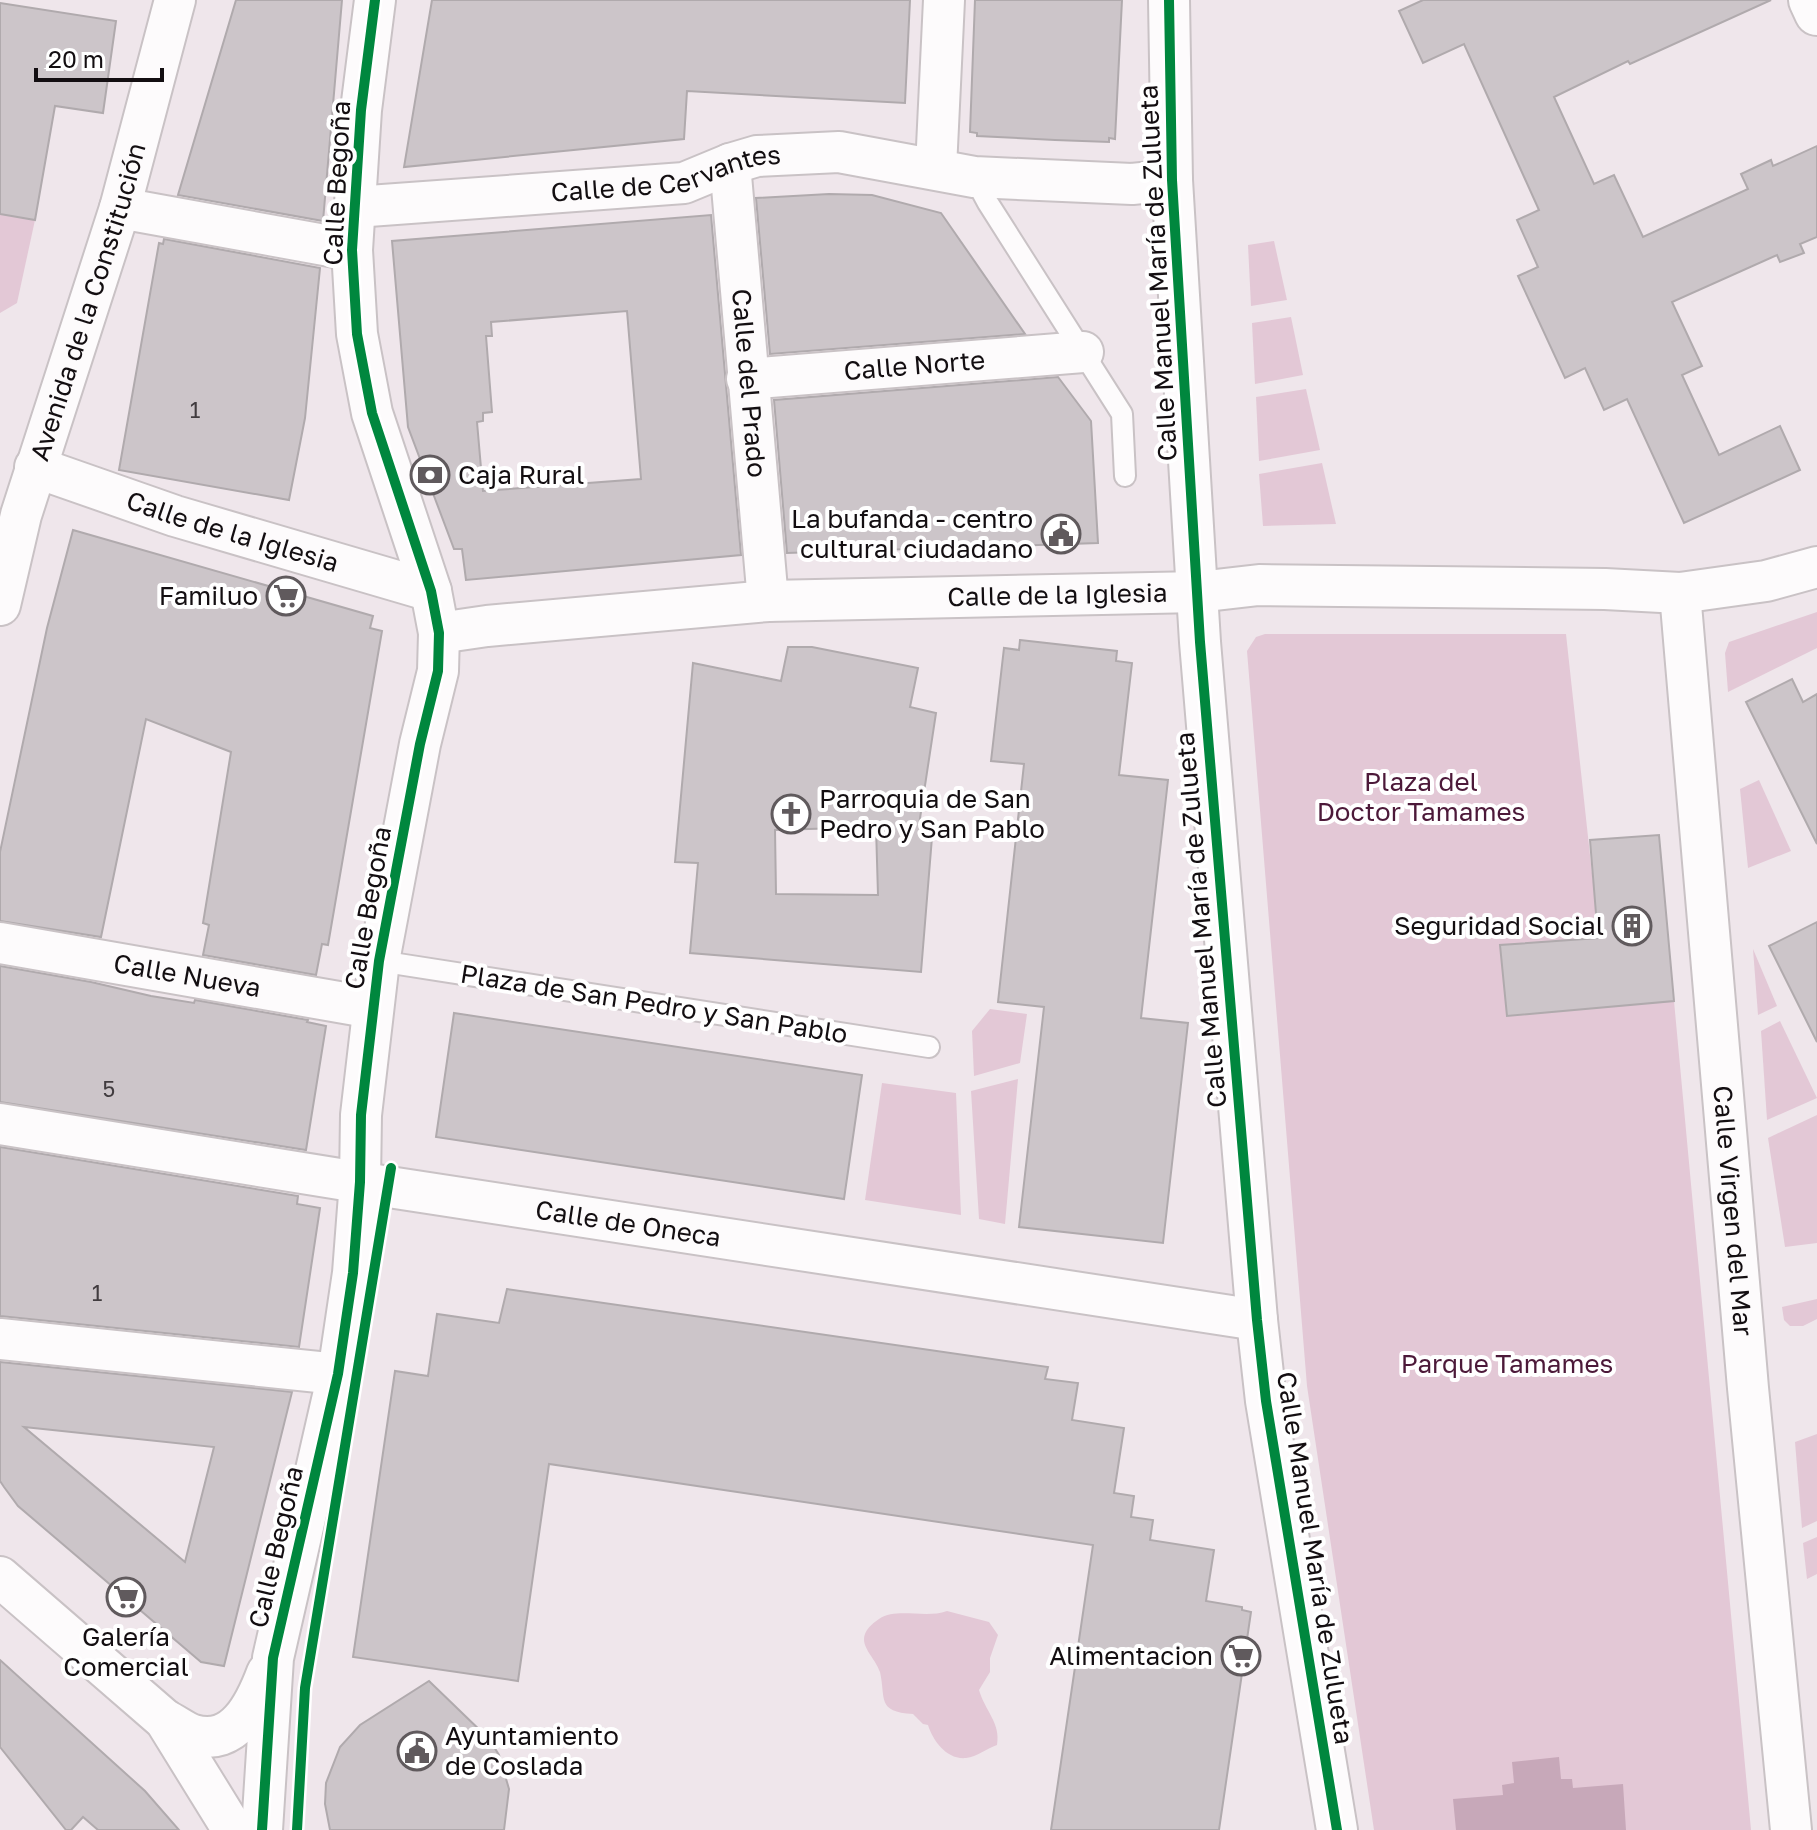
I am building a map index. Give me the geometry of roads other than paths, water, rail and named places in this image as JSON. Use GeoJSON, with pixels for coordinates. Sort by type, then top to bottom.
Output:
{"type":"FeatureCollection","features":[{"type":"Feature","properties":{"kind":"main road"},"geometry":{"type":"LineString","coordinates":[[1811,0],[1817,13]]}},
{"type":"Feature","properties":{"kind":"street","name":"Avenida de la Constitución"},"geometry":{"type":"LineString","coordinates":[[0,605],[35,467],[120,208],[175,0]]}},
{"type":"Feature","properties":{"kind":"street","name":"Calle Begoña"},"geometry":{"type":"LineString","coordinates":[[262,1830],[273,1658],[338,1374],[353,1273],[361,1115],[379,961],[420,744],[438,671],[439,633],[431,591],[372,413],[357,334],[352,250],[361,110],[375,0]]}},
{"type":"Feature","properties":{"kind":"street"},"geometry":{"type":"LineString","coordinates":[[944,0],[955,173]]}},
{"type":"Feature","properties":{"kind":"street","name":"Calle Manuel María de Zulueta"},"geometry":{"type":"LineString","coordinates":[[1169,0],[1172,180],[1200,642],[1257,1320],[1269,1417],[1337,1830]]}},
{"type":"Feature","properties":{"kind":"street","name":"Calle de Cervantes"},"geometry":{"type":"LineString","coordinates":[[355,207],[684,183],[757,156],[839,152],[955,173],[1132,184],[1172,180]]}},
{"type":"Feature","properties":{"kind":"street","name":"Calle del Prado"},"geometry":{"type":"LineString","coordinates":[[730,164],[768,601]]}},
{"type":"Feature","properties":{"kind":"street"},"geometry":{"type":"LineString","coordinates":[[120,208],[352,250]]}},
{"type":"Feature","properties":{"kind":"street","name":"Calle Norte"},"geometry":{"type":"LineString","coordinates":[[747,379],[1083,352]]}},
{"type":"Feature","properties":{"kind":"street","name":"Calle de la Iglesia"},"geometry":{"type":"LineString","coordinates":[[35,467],[175,516],[431,591]]}},
{"type":"Feature","properties":{"kind":"street","name":"Calle de la Iglesia"},"geometry":{"type":"LineString","coordinates":[[439,633],[768,601],[1198,592],[1259,585],[1605,589],[1680,593],[1766,581],[1817,567]]}},
{"type":"Feature","properties":{"kind":"street","name":"Calle Virgen del Mar"},"geometry":{"type":"LineString","coordinates":[[1680,593],[1748,1388],[1791,1830]]}},
{"type":"Feature","properties":{"kind":"street","name":"Calle Nueva"},"geometry":{"type":"LineString","coordinates":[[0,943],[373,1008]]}},
{"type":"Feature","properties":{"kind":"street","name":"Calle de Oneca"},"geometry":{"type":"LineString","coordinates":[[0,1124],[1257,1320]]}},
{"type":"Feature","properties":{"kind":"street"},"geometry":{"type":"LineString","coordinates":[[0,1339],[338,1374]]}},
{"type":"Feature","properties":{"kind":"street"},"geometry":{"type":"LineString","coordinates":[[0,1577],[165,1720],[193,1735],[218,1737],[236,1727],[256,1701],[273,1658]]}},
{"type":"Feature","properties":{"kind":"street"},"geometry":{"type":"LineString","coordinates":[[165,1720],[233,1830]]}},
{"type":"Feature","properties":{"kind":"lane"},"geometry":{"type":"LineString","coordinates":[[955,173],[1083,352],[1122,414],[1125,476]]}},
{"type":"Feature","properties":{"kind":"lane","name":"Plaza de San Pedro y San Pablo"},"geometry":{"type":"LineString","coordinates":[[379,961],[929,1047]]}},
{"type":"Feature","properties":{"kind":"place","name":"Caja Rural"},"geometry":{"type":"Point","coordinates":[430,475]}},
{"type":"Feature","properties":{"kind":"place","name":"La bufanda - centro cultural ciudadano"},"geometry":{"type":"Point","coordinates":[1061,534]}},
{"type":"Feature","properties":{"kind":"place","name":"Familuo"},"geometry":{"type":"Point","coordinates":[286,596]}},
{"type":"Feature","properties":{"kind":"place","name":"Parroquia de San Pedro y San Pablo"},"geometry":{"type":"Point","coordinates":[791,814]}},
{"type":"Feature","properties":{"kind":"place","name":"Seguridad Social"},"geometry":{"type":"Point","coordinates":[1632,926]}},
{"type":"Feature","properties":{"kind":"place","name":"Galería Comercial"},"geometry":{"type":"Point","coordinates":[126,1597]}},
{"type":"Feature","properties":{"kind":"place","name":"Alimentacion"},"geometry":{"type":"Point","coordinates":[1241,1656]}},
{"type":"Feature","properties":{"kind":"place","name":"Ayuntamiento de Coslada"},"geometry":{"type":"Point","coordinates":[417,1751]}},
{"type":"Feature","properties":{"kind":"park label","name":"Plaza del Doctor Tamames"},"geometry":{"type":"Point","coordinates":[1421,797]}},
{"type":"Feature","properties":{"kind":"park label","name":"Parque Tamames"},"geometry":{"type":"Point","coordinates":[1507,1364]}}]}
